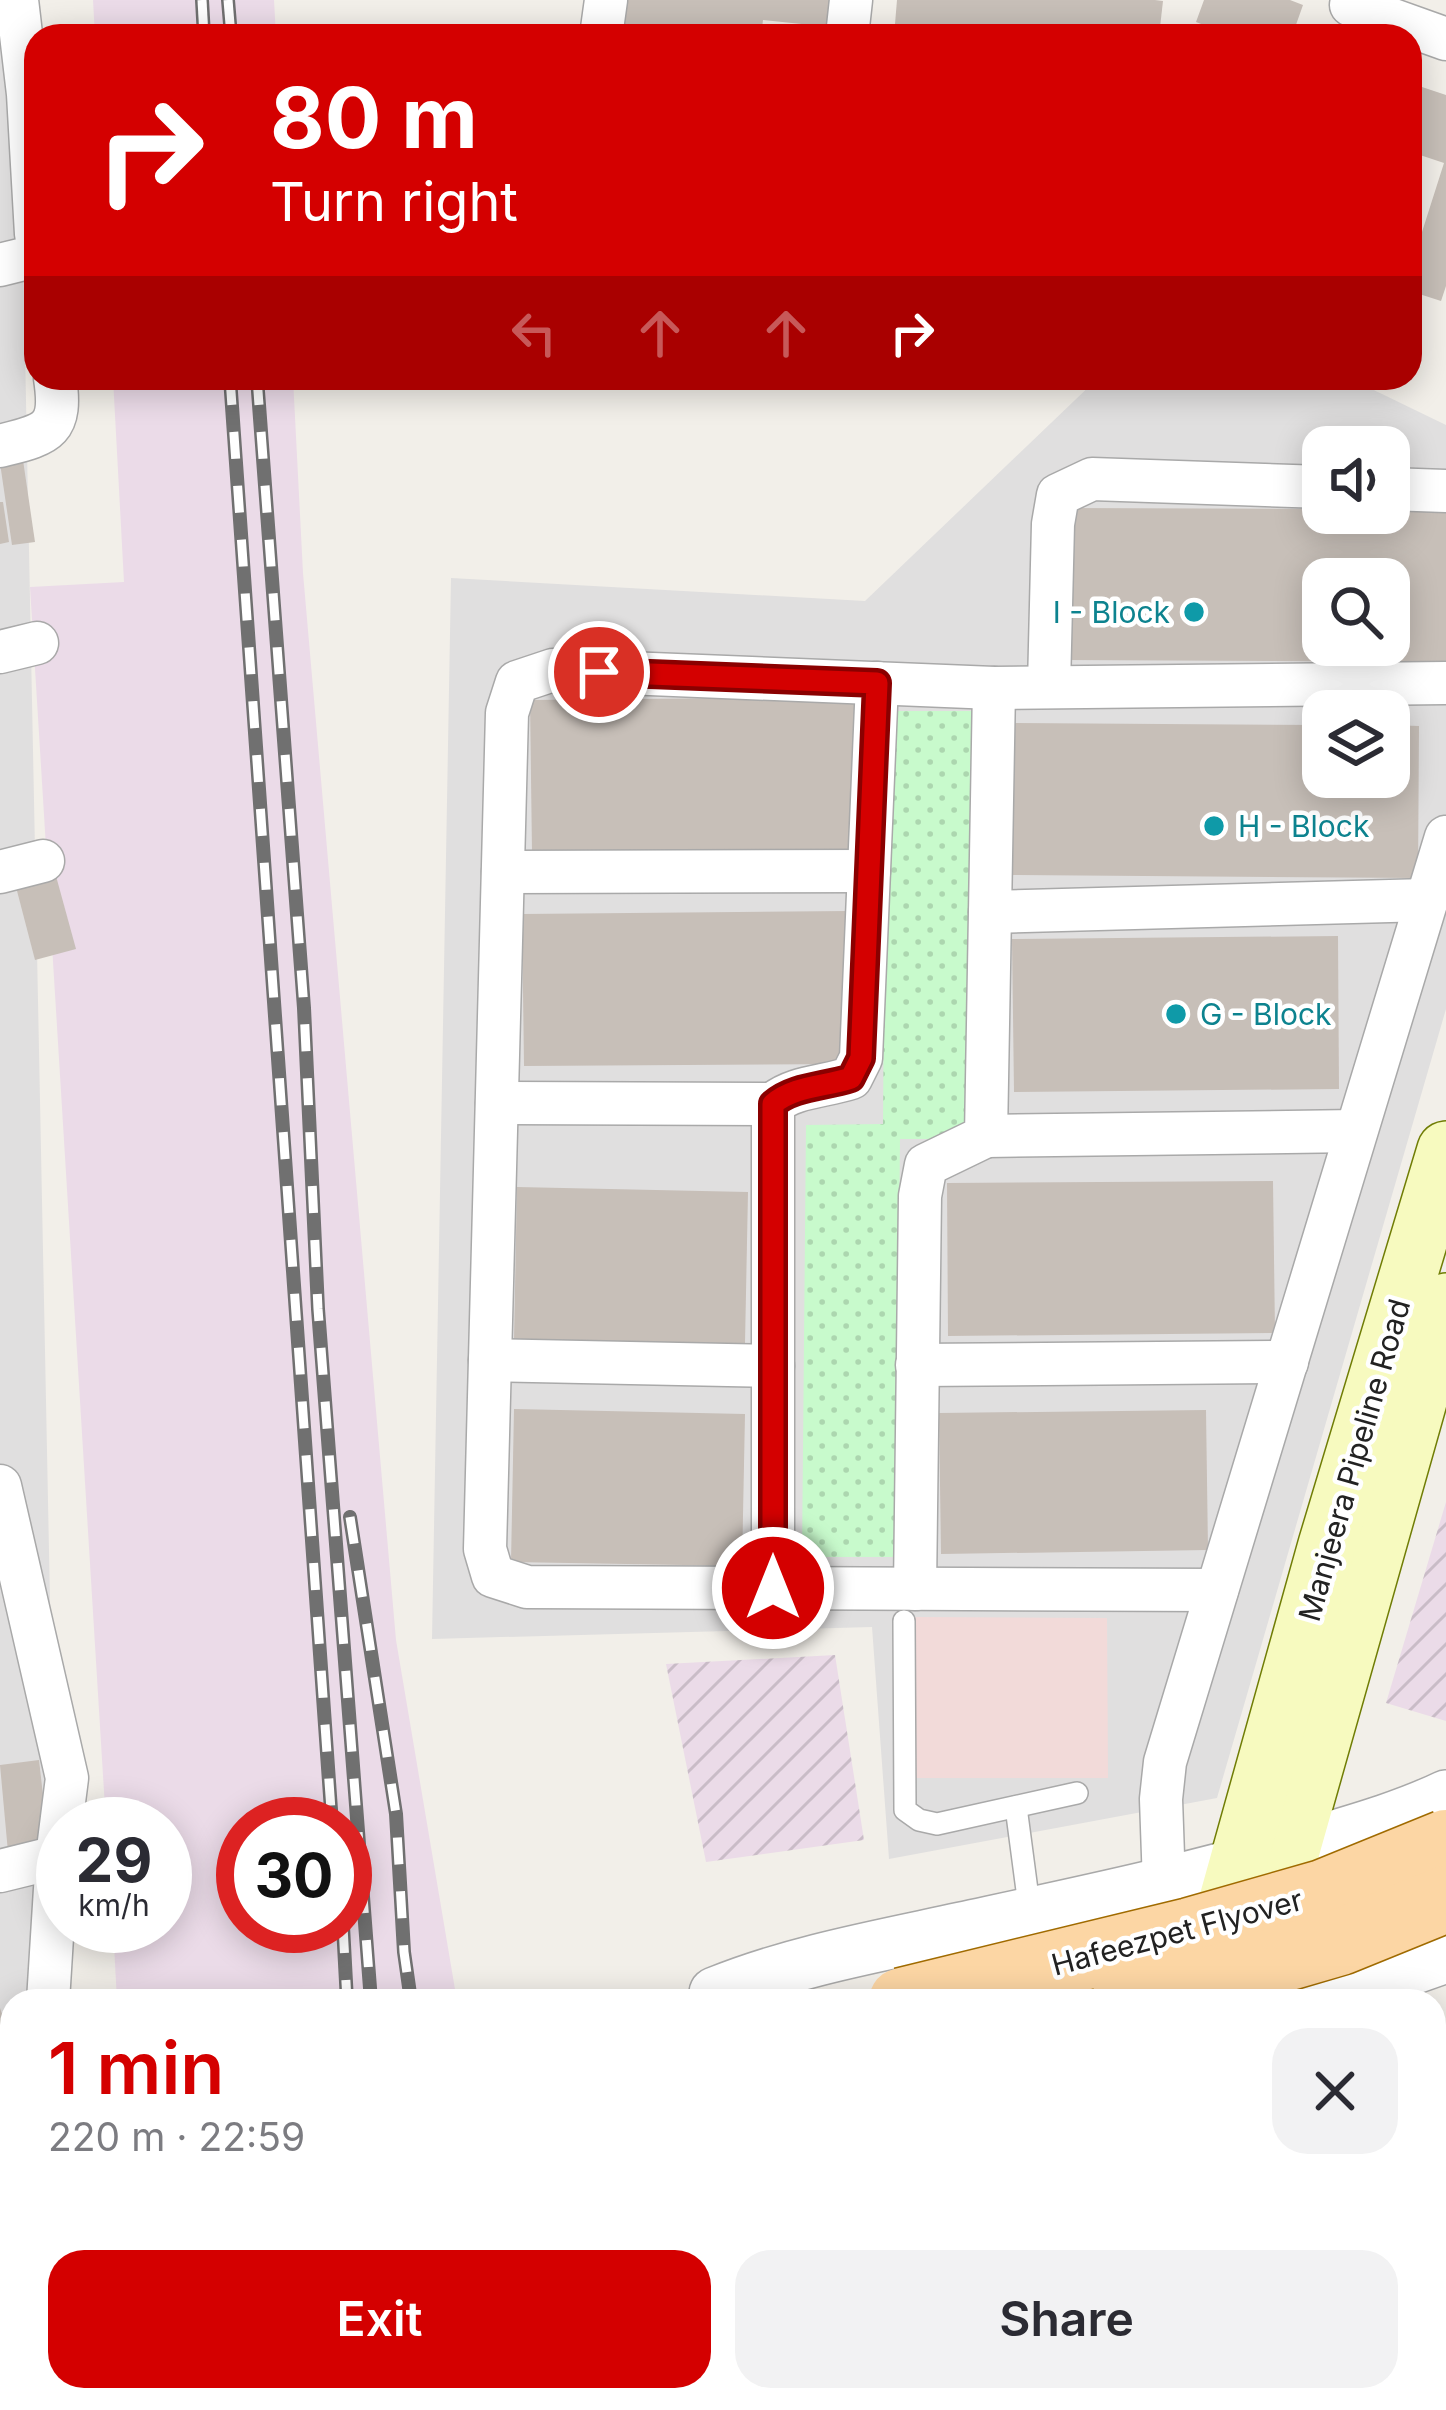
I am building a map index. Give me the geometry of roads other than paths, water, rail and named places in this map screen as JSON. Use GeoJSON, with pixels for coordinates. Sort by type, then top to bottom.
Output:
{"type":"FeatureCollection","features":[{"type":"Feature","properties":{"kind":"main road","name":"Manjeera Pipeline Road"},"geometry":{"type":"LineString","coordinates":[[1265,1857],[1265,1771],[1327,1545],[1443,1173]]}},
{"type":"Feature","properties":{"kind":"main road","name":"Manjeera Pipeline Road"},"geometry":{"type":"LineString","coordinates":[[1265,1857],[1446,1302]]}},
{"type":"Feature","properties":{"kind":"main road","name":"Hafeezpet Flyover"},"geometry":{"type":"LineString","coordinates":[[951,1989],[1323,1893],[1446,1843]]}},
{"type":"Feature","properties":{"kind":"main road"},"geometry":{"type":"LineString","coordinates":[[1204,1989],[1265,1857]]}},
{"type":"Feature","properties":{"kind":"main road"},"geometry":{"type":"LineString","coordinates":[[1255,1989],[1265,1857]]}},
{"type":"Feature","properties":{"kind":"main road","name":"Hafeezpet Flyover"},"geometry":{"type":"LineString","coordinates":[[1174,1989],[1340,1942],[1446,1899]]}},
{"type":"Feature","properties":{"kind":"street"},"geometry":{"type":"LineString","coordinates":[[17,0],[14,96],[24,159]]}},
{"type":"Feature","properties":{"kind":"street"},"geometry":{"type":"LineString","coordinates":[[1346,10],[1394,24]]}},
{"type":"Feature","properties":{"kind":"street"},"geometry":{"type":"LineString","coordinates":[[0,446],[40,436],[49,429],[57,418],[56,390]]}},
{"type":"Feature","properties":{"kind":"street"},"geometry":{"type":"LineString","coordinates":[[1049,686],[1053,524],[1058,495],[1092,479],[1302,486]]}},
{"type":"Feature","properties":{"kind":"street"},"geometry":{"type":"LineString","coordinates":[[1410,490],[1446,491]]}},
{"type":"Feature","properties":{"kind":"street"},"geometry":{"type":"LineString","coordinates":[[1217,1590],[909,1605],[773,1588],[527,1588],[494,1576],[484,1549],[507,713],[517,682],[553,670],[994,688],[1446,683]]}},
{"type":"Feature","properties":{"kind":"street"},"geometry":{"type":"LineString","coordinates":[[497,1102],[773,1104],[787,1092],[851,1078],[861,1058],[877,683]]}},
{"type":"Feature","properties":{"kind":"street"},"geometry":{"type":"LineString","coordinates":[[986,1136],[994,688]]}},
{"type":"Feature","properties":{"kind":"street"},"geometry":{"type":"LineString","coordinates":[[1164,1884],[1161,1798],[1165,1762],[1446,837]]}},
{"type":"Feature","properties":{"kind":"street"},"geometry":{"type":"LineString","coordinates":[[0,872],[43,861]]}},
{"type":"Feature","properties":{"kind":"street"},"geometry":{"type":"LineString","coordinates":[[503,872],[869,871]]}},
{"type":"Feature","properties":{"kind":"street"},"geometry":{"type":"LineString","coordinates":[[990,912],[1427,900]]}},
{"type":"Feature","properties":{"kind":"street"},"geometry":{"type":"LineString","coordinates":[[773,1104],[773,1588]]}},
{"type":"Feature","properties":{"kind":"street"},"geometry":{"type":"LineString","coordinates":[[909,1605],[920,1196],[926,1165],[986,1136],[1356,1131]]}},
{"type":"Feature","properties":{"kind":"street"},"geometry":{"type":"LineString","coordinates":[[490,1360],[773,1366]]}},
{"type":"Feature","properties":{"kind":"street"},"geometry":{"type":"LineString","coordinates":[[917,1365],[1287,1362]]}},
{"type":"Feature","properties":{"kind":"street"},"geometry":{"type":"LineString","coordinates":[[0,1486],[15,1618],[67,1778],[65,1797]]}},
{"type":"Feature","properties":{"kind":"street"},"geometry":{"type":"LineString","coordinates":[[725,1989],[874,1947],[1164,1884],[1265,1857],[1408,1814],[1446,1796]]}},
{"type":"Feature","properties":{"kind":"street"},"geometry":{"type":"LineString","coordinates":[[0,1871],[36,1862]]}},
{"type":"Feature","properties":{"kind":"street"},"geometry":{"type":"LineString","coordinates":[[49,1989],[51,1953]]}},
{"type":"Feature","properties":{"kind":"street"},"geometry":{"type":"LineString","coordinates":[[1355,1989],[1446,1957]]}},
{"type":"Feature","properties":{"kind":"lane"},"geometry":{"type":"LineString","coordinates":[[909,1605],[905,1810],[937,1824],[1077,1793]]}},
{"type":"Feature","properties":{"kind":"lane"},"geometry":{"type":"LineString","coordinates":[[1016,1807],[1030,1913]]}},
{"type":"Feature","properties":{"kind":"railway"},"geometry":{"type":"LineString","coordinates":[[202,0],[203,24]]}},
{"type":"Feature","properties":{"kind":"railway"},"geometry":{"type":"LineString","coordinates":[[228,0],[230,24]]}},
{"type":"Feature","properties":{"kind":"railway"},"geometry":{"type":"LineString","coordinates":[[231,390],[330,1797]]}},
{"type":"Feature","properties":{"kind":"railway"},"geometry":{"type":"LineString","coordinates":[[258,390],[304,1008],[318,1309],[370,1989]]}},
{"type":"Feature","properties":{"kind":"railway"},"geometry":{"type":"LineString","coordinates":[[350,1517],[396,1814],[409,1989]]}},
{"type":"Feature","properties":{"kind":"railway"},"geometry":{"type":"LineString","coordinates":[[344,1953],[346,1989]]}},
{"type":"Feature","properties":{"kind":"place","name":"I - Block"},"geometry":{"type":"Point","coordinates":[1194,612]}},
{"type":"Feature","properties":{"kind":"place","name":"H - Block"},"geometry":{"type":"Point","coordinates":[1214,826]}},
{"type":"Feature","properties":{"kind":"place","name":"G - Block"},"geometry":{"type":"Point","coordinates":[1176,1014]}}]}
